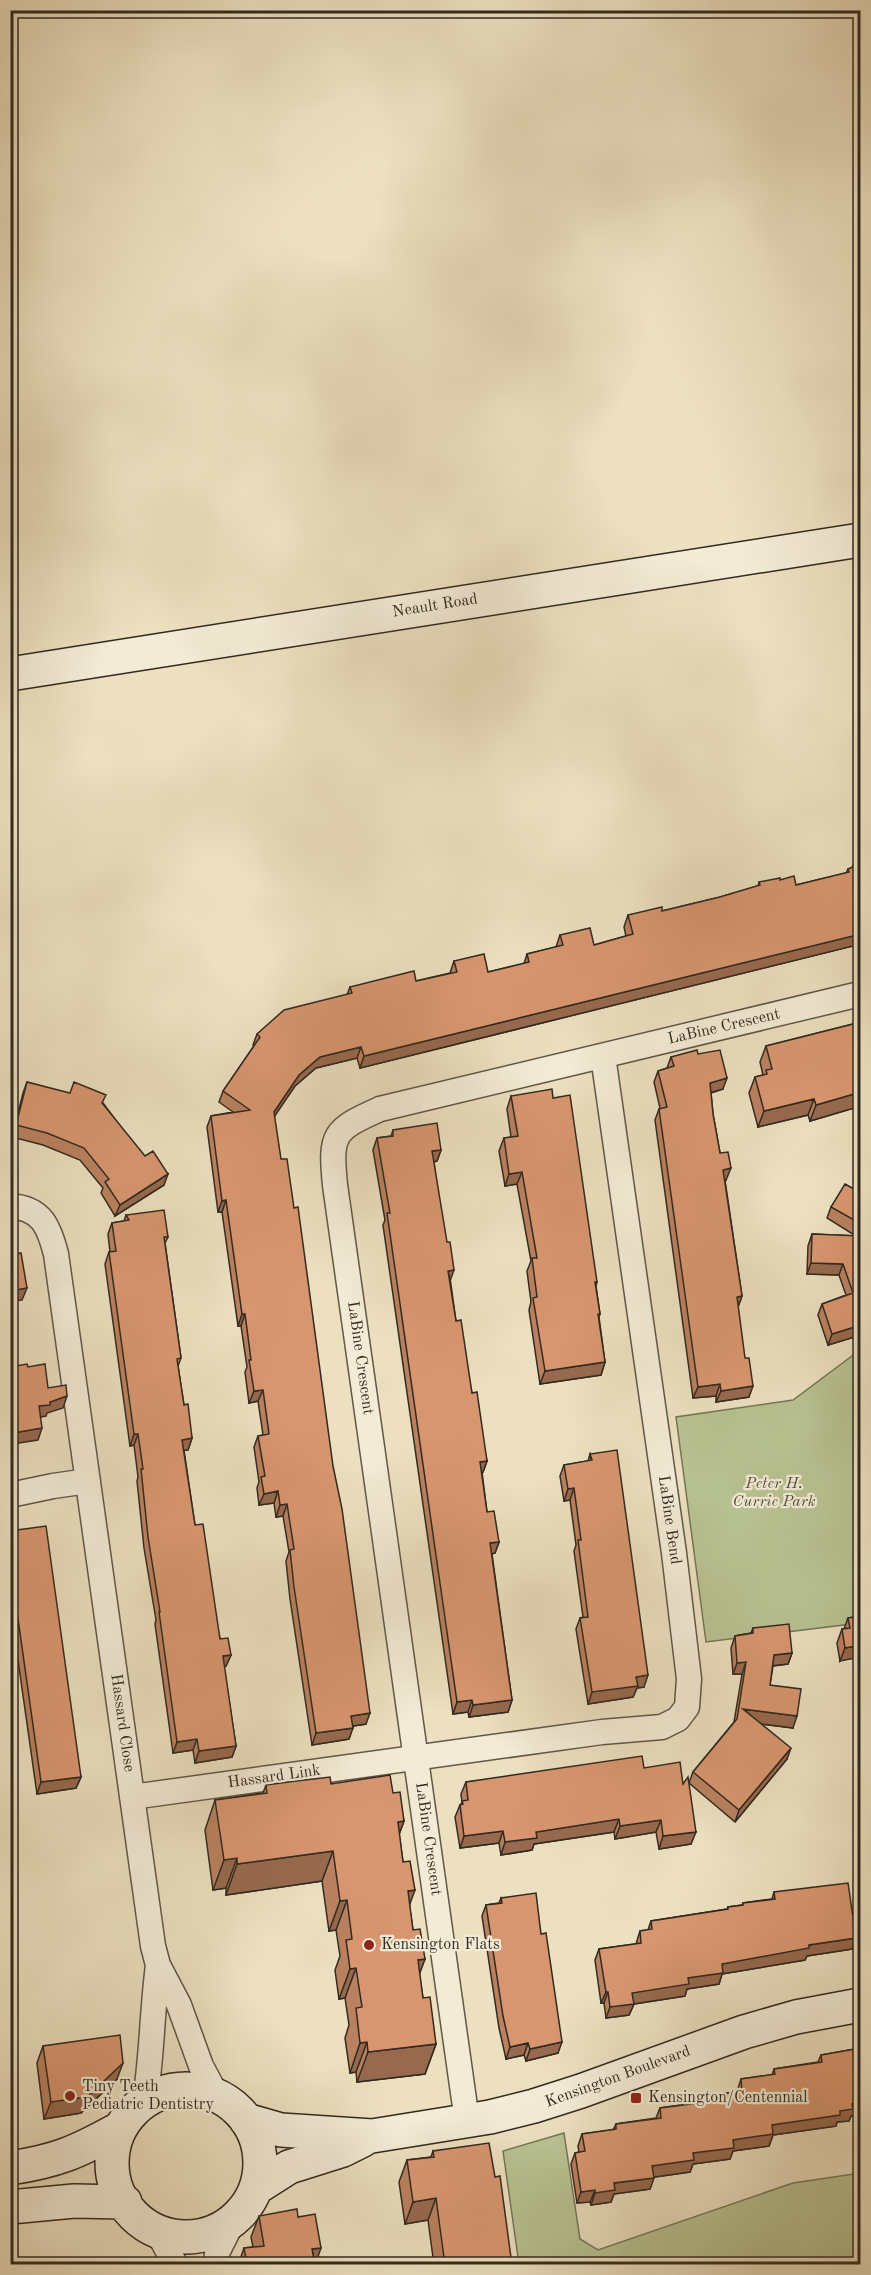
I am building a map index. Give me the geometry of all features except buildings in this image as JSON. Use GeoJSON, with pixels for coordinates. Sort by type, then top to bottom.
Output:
{"type":"FeatureCollection","features":[{"type":"Feature","properties":{"kind":"main road","name":"Neault Road"},"geometry":{"type":"LineString","coordinates":[[10,674],[861,540]]}},
{"type":"Feature","properties":{"kind":"main road","name":"Kensington Boulevard"},"geometry":{"type":"LineString","coordinates":[[246,2120],[281,2130],[372,2136],[467,2121],[509,2113],[581,2091],[754,2029],[796,2017],[861,2005]]}},
{"type":"Feature","properties":{"kind":"main road"},"geometry":{"type":"LineString","coordinates":[[10,2168],[58,2159],[80,2151],[117,2130],[145,2101],[162,2093],[181,2089],[199,2090],[217,2096],[233,2106],[246,2120],[257,2141],[260,2164],[256,2188],[247,2206],[233,2221],[210,2234],[183,2237],[157,2231],[139,2221],[115,2183],[112,2158],[117,2130]]}},
{"type":"Feature","properties":{"kind":"main road","name":"Kensington Boulevard"},"geometry":{"type":"LineString","coordinates":[[256,2188],[290,2167],[343,2150],[372,2136]]}},
{"type":"Feature","properties":{"kind":"main road"},"geometry":{"type":"LineString","coordinates":[[10,2206],[74,2201],[125,2202]]}},
{"type":"Feature","properties":{"kind":"street","name":"LaBine Crescent"},"geometry":{"type":"LineString","coordinates":[[467,2121],[335,1185],[332,1155],[336,1139],[349,1123],[380,1109],[861,994]]}},
{"type":"Feature","properties":{"kind":"street","name":"LaBine Bend"},"geometry":{"type":"LineString","coordinates":[[417,1758],[602,1732],[662,1727],[678,1719],[687,1707],[689,1679],[674,1553],[603,1056]]}},
{"type":"Feature","properties":{"kind":"street","name":"Hassard Close"},"geometry":{"type":"LineString","coordinates":[[10,1206],[27,1209],[39,1216],[49,1229],[56,1254],[153,1946],[158,1965],[179,2005],[201,2066],[217,2096]]}},
{"type":"Feature","properties":{"kind":"street"},"geometry":{"type":"LineString","coordinates":[[10,1495],[88,1481]]}},
{"type":"Feature","properties":{"kind":"street","name":"Hassard Link"},"geometry":{"type":"LineString","coordinates":[[132,1797],[417,1758]]}},
{"type":"Feature","properties":{"kind":"street","name":"Hassard Close"},"geometry":{"type":"LineString","coordinates":[[145,2101],[151,2059],[152,2012],[158,1965]]}},
{"type":"Feature","properties":{"kind":"street"},"geometry":{"type":"LineString","coordinates":[[216,2265],[217,2253],[233,2221]]}},
{"type":"Feature","properties":{"kind":"street"},"geometry":{"type":"LineString","coordinates":[[157,2231],[175,2265]]}},
{"type":"Feature","properties":{"kind":"green space","name":"Peter H. Currie Park"},"geometry":{"type":"Polygon","coordinates":[[[860,1350],[860,1623],[706,1642],[676,1417],[793,1400],[860,1350]]]}},
{"type":"Feature","properties":{"kind":"green space"},"geometry":{"type":"Polygon","coordinates":[[[564,2133],[580,2239],[598,2250],[793,2183],[860,2173],[860,2264],[519,2264],[503,2151],[564,2133]]]}},
{"type":"Feature","properties":{"kind":"place","name":"Kensington Flats"},"geometry":{"type":"Point","coordinates":[369,1945]}},
{"type":"Feature","properties":{"kind":"place","name":"Tiny Teeth Pediatric Dentistry"},"geometry":{"type":"Point","coordinates":[70,2096]}},
{"type":"Feature","properties":{"kind":"place","name":"Kensington/Centennial"},"geometry":{"type":"Point","coordinates":[636,2098]}}]}
